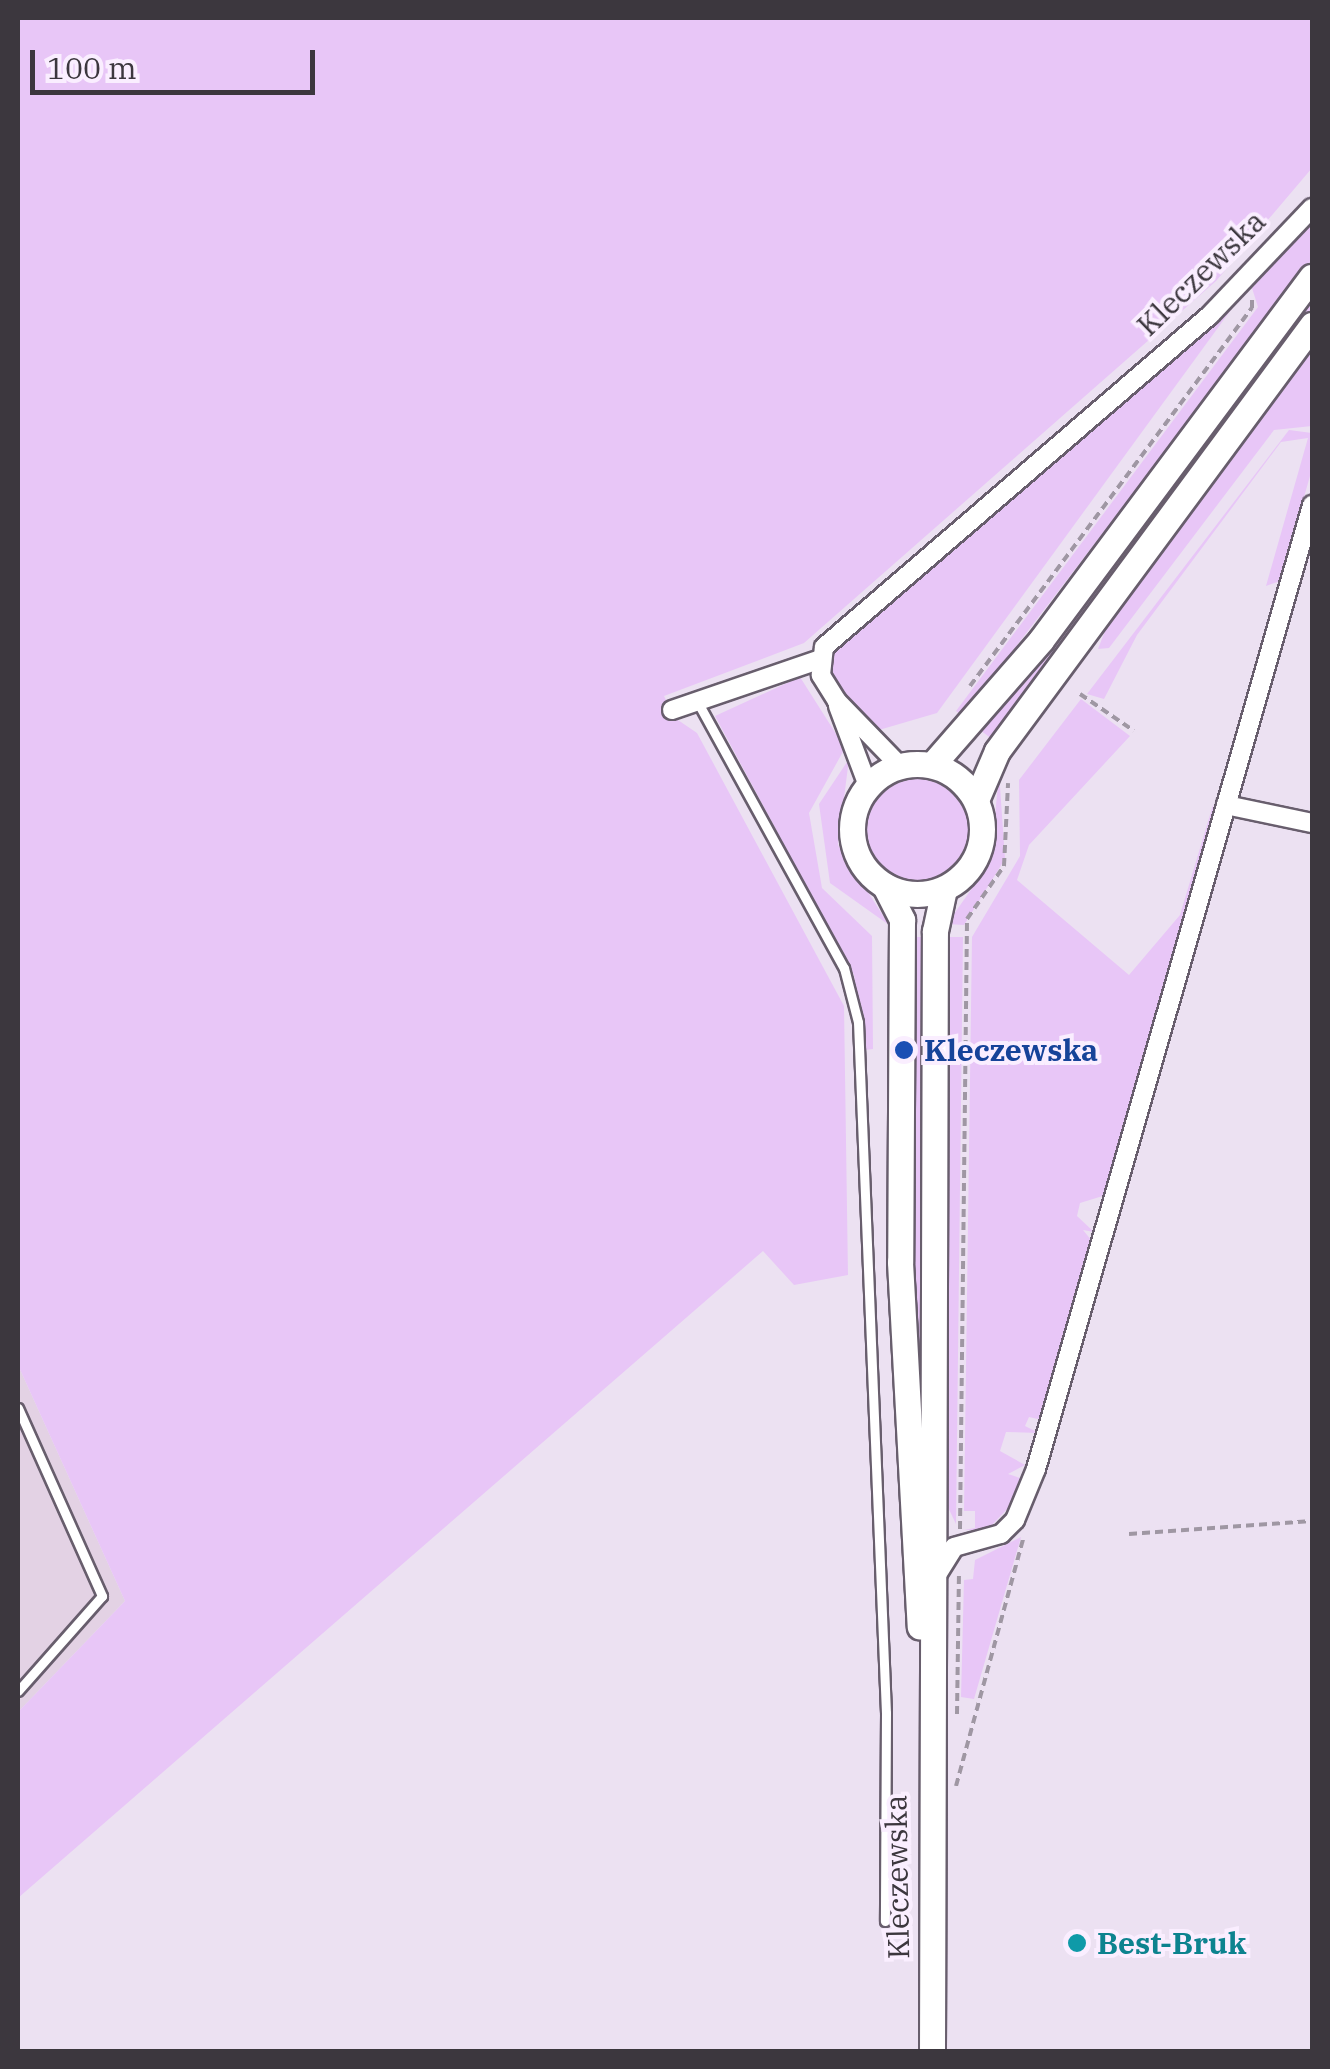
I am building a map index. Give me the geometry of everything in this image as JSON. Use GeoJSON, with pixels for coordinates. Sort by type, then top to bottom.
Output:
{"type":"FeatureCollection","features":[{"type":"Feature","properties":{"kind":"main road"},"geometry":{"type":"LineString","coordinates":[[932,765],[1041,640],[1312,277]]}},
{"type":"Feature","properties":{"kind":"main road"},"geometry":{"type":"LineString","coordinates":[[976,800],[932,765],[900,766],[868,786],[853,841],[885,886],[944,889],[979,852],[976,800],[991,760],[1312,325]]}},
{"type":"Feature","properties":{"kind":"main road","name":"Kleczewska"},"geometry":{"type":"LineString","coordinates":[[885,886],[902,920],[900,1262],[928,1703],[932,2052]]}},
{"type":"Feature","properties":{"kind":"main road","name":"Kleczewska"},"geometry":{"type":"LineString","coordinates":[[928,1703],[935,1518],[936,931],[944,889]]}},
{"type":"Feature","properties":{"kind":"street","name":"Kleczewska"},"geometry":{"type":"LineString","coordinates":[[672,710],[818,660],[1243,284],[1312,208]]}},
{"type":"Feature","properties":{"kind":"street"},"geometry":{"type":"LineString","coordinates":[[934,1580],[960,1544],[1001,1534],[1024,1502],[1312,505]]}},
{"type":"Feature","properties":{"kind":"street"},"geometry":{"type":"LineString","coordinates":[[818,660],[868,786]]}},
{"type":"Feature","properties":{"kind":"street"},"geometry":{"type":"LineString","coordinates":[[836,701],[900,766]]}},
{"type":"Feature","properties":{"kind":"street"},"geometry":{"type":"LineString","coordinates":[[1226,805],[1312,823]]}},
{"type":"Feature","properties":{"kind":"street"},"geometry":{"type":"LineString","coordinates":[[935,1518],[960,1544]]}},
{"type":"Feature","properties":{"kind":"lane"},"geometry":{"type":"LineString","coordinates":[[697,701],[844,968],[858,1022],[886,1713],[885,1921]]}},
{"type":"Feature","properties":{"kind":"lane"},"geometry":{"type":"LineString","coordinates":[[18,1408],[102,1596],[18,1691]]}},
{"type":"Feature","properties":{"kind":"path"},"geometry":{"type":"LineString","coordinates":[[960,698],[1252,308],[1243,284]]}},
{"type":"Feature","properties":{"kind":"path"},"geometry":{"type":"LineString","coordinates":[[1080,694],[1134,732]]}},
{"type":"Feature","properties":{"kind":"path"},"geometry":{"type":"LineString","coordinates":[[956,1725],[967,919],[998,878],[1012,836],[1008,780],[991,760]]}},
{"type":"Feature","properties":{"kind":"path"},"geometry":{"type":"LineString","coordinates":[[955,1745],[952,1805],[1028,1523],[1024,1502]]}},
{"type":"Feature","properties":{"kind":"path"},"geometry":{"type":"LineString","coordinates":[[1129,1534],[1312,1521]]}},
{"type":"Feature","properties":{"kind":"shaded area"},"geometry":{"type":"Polygon","coordinates":[[[18,18],[1312,18],[1312,168],[1216,281],[804,643],[664,696],[675,718],[697,733],[844,1006],[848,1275],[794,1285],[763,1251],[18,1898],[18,1712],[125,1601],[18,1365],[18,18]]]}},
{"type":"Feature","properties":{"kind":"shaded area"},"geometry":{"type":"Polygon","coordinates":[[[1312,220],[1312,259],[963,716],[956,711],[1258,307],[1252,288],[1312,220]]]}},
{"type":"Feature","properties":{"kind":"shaded area"},"geometry":{"type":"Polygon","coordinates":[[[1312,295],[1312,307],[992,739],[980,730],[1312,295]]]}},
{"type":"Feature","properties":{"kind":"shaded area"},"geometry":{"type":"Polygon","coordinates":[[[1236,303],[937,713],[872,732],[831,674],[834,652],[1236,303]]]}},
{"type":"Feature","properties":{"kind":"shaded area"},"geometry":{"type":"Polygon","coordinates":[[[1312,343],[1312,426],[1274,430],[1109,648],[1098,649],[1110,618],[1312,343]]]}},
{"type":"Feature","properties":{"kind":"shaded area"},"geometry":{"type":"Polygon","coordinates":[[[1289,430],[1312,433],[1312,469],[1280,581],[1266,586],[1308,438],[1281,442],[1137,635],[1104,699],[1087,694],[1289,430]]]}},
{"type":"Feature","properties":{"kind":"shaded area"},"geometry":{"type":"Polygon","coordinates":[[[800,677],[845,748],[809,813],[822,888],[872,936],[873,1049],[865,1050],[854,975],[715,716],[800,677]]]}},
{"type":"Feature","properties":{"kind":"shaded area"},"geometry":{"type":"Polygon","coordinates":[[[1081,699],[1130,736],[1029,845],[1017,880],[1129,975],[1180,915],[1213,805],[1214,814],[1106,1195],[1080,1203],[1077,1216],[1094,1232],[1083,1230],[1092,1241],[1042,1420],[1029,1417],[1025,1426],[1039,1433],[1006,1432],[1000,1451],[1025,1465],[1008,1474],[1020,1478],[1010,1506],[991,1526],[964,1530],[975,1528],[975,1511],[964,1511],[972,937],[1020,856],[1019,780],[1081,699]]]}},
{"type":"Feature","properties":{"kind":"shaded area"},"geometry":{"type":"Polygon","coordinates":[[[849,759],[838,845],[889,925],[830,883],[819,804],[849,759]]]}},
{"type":"Feature","properties":{"kind":"shaded area"},"geometry":{"type":"Polygon","coordinates":[[[999,772],[1005,859],[964,925],[947,924],[991,861],[999,772]]]}},
{"type":"Feature","properties":{"kind":"shaded area"},"geometry":{"type":"Polygon","coordinates":[[[918,779],[937,783],[954,794],[965,811],[969,830],[965,849],[954,866],[937,877],[918,881],[899,877],[882,866],[871,849],[867,830],[871,811],[882,794],[899,783],[918,779]]]}},
{"type":"Feature","properties":{"kind":"shaded area"},"geometry":{"type":"Polygon","coordinates":[[[915,937],[925,937],[928,1598],[913,1279],[915,937]]]}},
{"type":"Feature","properties":{"kind":"shaded area"},"geometry":{"type":"Polygon","coordinates":[[[948,937],[963,937],[956,1524],[944,1499],[948,937]]]}},
{"type":"Feature","properties":{"kind":"shaded area"},"geometry":{"type":"Polygon","coordinates":[[[18,1365],[125,1601],[18,1712],[18,1365]]]}},
{"type":"Feature","properties":{"kind":"shaded area"},"geometry":{"type":"Polygon","coordinates":[[[1021,1537],[974,1699],[961,1697],[964,1580],[973,1579],[975,1560],[1021,1537]]]}},
{"type":"Feature","properties":{"kind":"place","name":"Kleczewska"},"geometry":{"type":"Point","coordinates":[904,1050]}},
{"type":"Feature","properties":{"kind":"place","name":"Best-Bruk"},"geometry":{"type":"Point","coordinates":[1077,1943]}}]}
